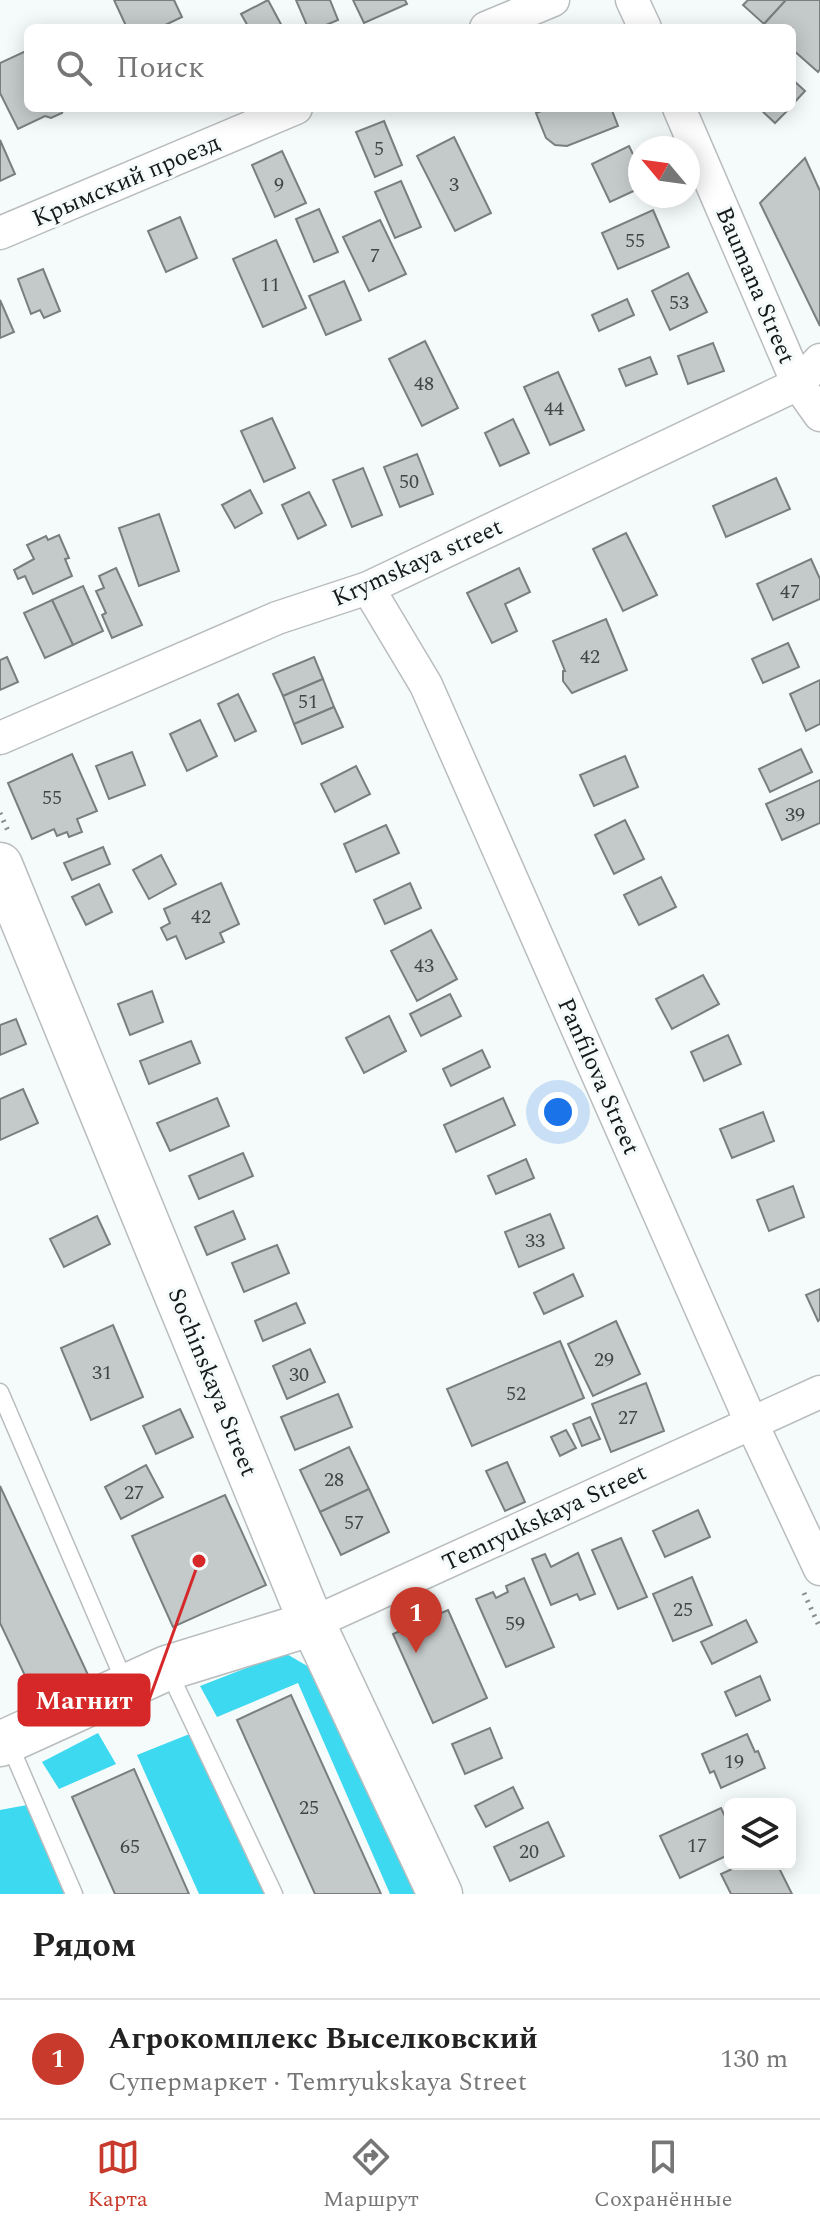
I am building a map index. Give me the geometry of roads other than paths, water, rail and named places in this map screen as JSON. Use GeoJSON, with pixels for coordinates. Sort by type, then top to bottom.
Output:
{"type":"FeatureCollection","features":[{"type":"Feature","properties":{"kind":"street"},"geometry":{"type":"LineString","coordinates":[[496,24],[553,0]]}},
{"type":"Feature","properties":{"kind":"street"},"geometry":{"type":"LineString","coordinates":[[632,0],[643,24]]}},
{"type":"Feature","properties":{"kind":"street","name":"Крымский проезд"},"geometry":{"type":"LineString","coordinates":[[0,233],[287,112]]}},
{"type":"Feature","properties":{"kind":"street","name":"Baumana Street"},"geometry":{"type":"LineString","coordinates":[[681,112],[798,384],[820,415]]}},
{"type":"Feature","properties":{"kind":"street","name":"Krymskaya street"},"geometry":{"type":"LineString","coordinates":[[0,738],[277,618],[368,588],[798,384],[820,360]]}},
{"type":"Feature","properties":{"kind":"street","name":"Panfilova Street"},"geometry":{"type":"LineString","coordinates":[[368,588],[426,685],[751,1422],[820,1569]]}},
{"type":"Feature","properties":{"kind":"street","name":"Sochinskaya Street"},"geometry":{"type":"LineString","coordinates":[[0,865],[313,1623],[440,1894]]}},
{"type":"Feature","properties":{"kind":"street","name":"Temryukskaya Street"},"geometry":{"type":"LineString","coordinates":[[3,1736],[167,1668],[313,1623],[820,1392]]}},
{"type":"Feature","properties":{"kind":"lane"},"geometry":{"type":"LineString","coordinates":[[0,1392],[126,1687]]}},
{"type":"Feature","properties":{"kind":"lane"},"geometry":{"type":"LineString","coordinates":[[167,1668],[274,1894]]}},
{"type":"Feature","properties":{"kind":"lane"},"geometry":{"type":"LineString","coordinates":[[3,1736],[74,1894]]}},
{"type":"Feature","properties":{"kind":"place","name":"Магнит"},"geometry":{"type":"Point","coordinates":[199,1561]}},
{"type":"Feature","properties":{"kind":"place","name":"Агрокомплекс Выселковский"},"geometry":{"type":"Point","coordinates":[416,1653]}}]}
